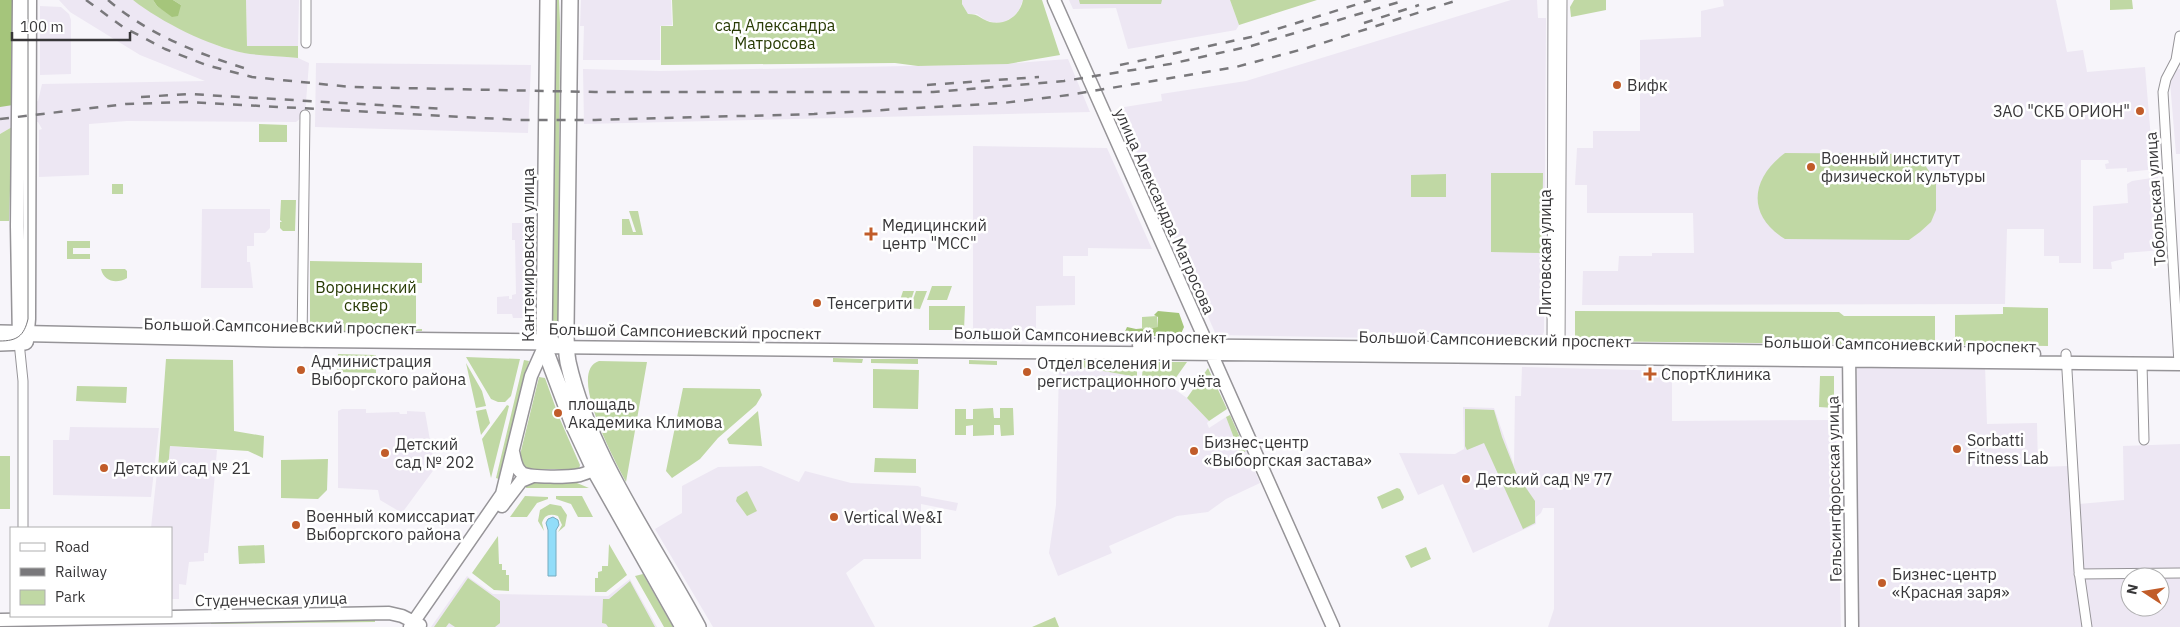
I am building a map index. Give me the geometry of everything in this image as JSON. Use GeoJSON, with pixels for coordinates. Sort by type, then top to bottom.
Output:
{"type":"FeatureCollection","features":[{"type":"Feature","properties":{"kind":"main road"},"geometry":{"type":"LineString","coordinates":[[19,0],[23,337]]}},
{"type":"Feature","properties":{"kind":"main road"},"geometry":{"type":"LineString","coordinates":[[23,337],[30,0]]}},
{"type":"Feature","properties":{"kind":"main road","name":"Кантемировская улица"},"geometry":{"type":"LineString","coordinates":[[548,0],[544,344],[572,424],[599,463],[698,627]]}},
{"type":"Feature","properties":{"kind":"main road","name":"Кантемировская улица"},"geometry":{"type":"LineString","coordinates":[[570,0],[567,345],[573,379],[599,463],[683,627]]}},
{"type":"Feature","properties":{"kind":"main road","name":"улица Александра Матросова"},"geometry":{"type":"LineString","coordinates":[[1054,0],[1333,627]]}},
{"type":"Feature","properties":{"kind":"main road","name":"Большой Сампсониевский проспект"},"geometry":{"type":"LineString","coordinates":[[0,333],[23,337],[567,345],[1556,352],[2067,359],[2180,356]]}},
{"type":"Feature","properties":{"kind":"main road","name":"Большой Сампсониевский проспект"},"geometry":{"type":"LineString","coordinates":[[0,343],[23,337]]}},
{"type":"Feature","properties":{"kind":"main road"},"geometry":{"type":"LineString","coordinates":[[416,625],[502,494],[532,376],[544,344]]}},
{"type":"Feature","properties":{"kind":"main road","name":"Гельсингфорсская улица"},"geometry":{"type":"LineString","coordinates":[[1849,356],[1852,627]]}},
{"type":"Feature","properties":{"kind":"main road","name":"Большой Сампсониевский проспект"},"geometry":{"type":"LineString","coordinates":[[2067,359],[2142,364],[2180,364]]}},
{"type":"Feature","properties":{"kind":"main road"},"geometry":{"type":"LineString","coordinates":[[513,450],[519,470],[533,476],[577,476],[599,463]]}},
{"type":"Feature","properties":{"kind":"main road"},"geometry":{"type":"LineString","coordinates":[[416,625],[518,484],[533,476]]}},
{"type":"Feature","properties":{"kind":"main road","name":"Студенческая улица"},"geometry":{"type":"LineString","coordinates":[[172,616],[389,613],[402,616],[416,625]]}},
{"type":"Feature","properties":{"kind":"main road","name":"Студенческая улица"},"geometry":{"type":"LineString","coordinates":[[0,620],[95,617]]}},
{"type":"Feature","properties":{"kind":"street"},"geometry":{"type":"LineString","coordinates":[[306,0],[306,43]]}},
{"type":"Feature","properties":{"kind":"street","name":"Литовская улица"},"geometry":{"type":"LineString","coordinates":[[1553,0],[1556,352]]}},
{"type":"Feature","properties":{"kind":"street","name":"Литовская улица"},"geometry":{"type":"LineString","coordinates":[[1556,352],[1560,6],[1562,0]]}},
{"type":"Feature","properties":{"kind":"street","name":"Тобольская улица"},"geometry":{"type":"LineString","coordinates":[[2180,36],[2176,60],[2166,80],[2163,92],[2180,364]]}},
{"type":"Feature","properties":{"kind":"street"},"geometry":{"type":"LineString","coordinates":[[302,342],[305,115]]}},
{"type":"Feature","properties":{"kind":"street"},"geometry":{"type":"LineString","coordinates":[[23,337],[23,527]]}},
{"type":"Feature","properties":{"kind":"street"},"geometry":{"type":"LineString","coordinates":[[2067,359],[2079,574],[2086,627]]}},
{"type":"Feature","properties":{"kind":"street"},"geometry":{"type":"LineString","coordinates":[[2142,364],[2144,440]]}},
{"type":"Feature","properties":{"kind":"street"},"geometry":{"type":"LineString","coordinates":[[2079,574],[2180,573]]}},
{"type":"Feature","properties":{"kind":"shaded area"},"geometry":{"type":"Polygon","coordinates":[[[59,0],[133,0],[178,28],[221,47],[245,53],[298,58],[309,63],[305,115],[296,122],[127,121],[89,124],[89,175],[39,177],[39,130],[42,129],[38,122],[12,124],[12,127],[0,134],[0,101],[9,102],[12,106],[38,101],[42,84],[205,81],[140,55],[70,12],[59,0]]]}},
{"type":"Feature","properties":{"kind":"shaded area"},"geometry":{"type":"Polygon","coordinates":[[[246,0],[299,0],[298,46],[247,46],[246,0]]]}},
{"type":"Feature","properties":{"kind":"shaded area"},"geometry":{"type":"Polygon","coordinates":[[[581,0],[671,0],[672,25],[660,26],[660,60],[583,60],[584,26],[580,26],[581,0]]]}},
{"type":"Feature","properties":{"kind":"shaded area"},"geometry":{"type":"Polygon","coordinates":[[[962,0],[1023,0],[1019,10],[1013,17],[1004,22],[995,23],[985,20],[977,14],[968,14],[962,4],[962,0]]]}},
{"type":"Feature","properties":{"kind":"shaded area"},"geometry":{"type":"Polygon","coordinates":[[[1069,0],[1230,0],[1239,25],[1236,30],[1128,49],[1116,8],[1073,9],[1069,0]]]}},
{"type":"Feature","properties":{"kind":"shaded area"},"geometry":{"type":"Polygon","coordinates":[[[1511,0],[1537,0],[1538,18],[1546,18],[1544,332],[1541,339],[1538,341],[1216,335],[1118,108],[1162,101],[1161,94],[1246,81],[1511,0]]]}},
{"type":"Feature","properties":{"kind":"shaded area","name":"Военный институт физической культуры"},"geometry":{"type":"Polygon","coordinates":[[[1723,0],[2056,0],[2067,52],[2083,50],[2087,72],[2145,67],[2153,163],[2156,163],[2157,169],[2127,172],[2127,168],[2106,169],[2105,164],[2109,163],[2108,160],[2081,160],[2081,263],[2059,263],[2059,256],[2044,256],[2044,229],[2007,229],[2005,304],[1582,305],[1583,271],[1618,271],[1619,256],[1652,256],[1652,253],[1694,253],[1693,213],[1587,213],[1587,185],[1575,185],[1577,148],[1593,148],[1593,131],[1640,131],[1640,40],[1701,37],[1701,11],[1724,6],[1723,0]]]}},
{"type":"Feature","properties":{"kind":"shaded area"},"geometry":{"type":"Polygon","coordinates":[[[40,6],[61,7],[69,14],[71,20],[71,74],[40,75],[40,6]]]}},
{"type":"Feature","properties":{"kind":"shaded area"},"geometry":{"type":"Polygon","coordinates":[[[1068,59],[1090,112],[584,124],[583,69],[660,71],[1002,64],[1068,59]]]}},
{"type":"Feature","properties":{"kind":"shaded area"},"geometry":{"type":"Polygon","coordinates":[[[316,63],[531,65],[528,133],[315,127],[316,63]]]}},
{"type":"Feature","properties":{"kind":"shaded area"},"geometry":{"type":"Polygon","coordinates":[[[2180,69],[2180,154],[2176,154],[2169,70],[2180,69]]]}},
{"type":"Feature","properties":{"kind":"shaded area"},"geometry":{"type":"Polygon","coordinates":[[[973,146],[1107,148],[1152,249],[1088,248],[1088,256],[1063,256],[1063,276],[1075,276],[1075,305],[1036,306],[1036,331],[973,331],[973,146]]]}},
{"type":"Feature","properties":{"kind":"shaded area"},"geometry":{"type":"Polygon","coordinates":[[[2158,177],[2163,250],[2124,253],[2124,259],[2111,262],[2112,269],[2093,269],[2093,206],[2128,203],[2127,184],[2132,181],[2158,177]]]}},
{"type":"Feature","properties":{"kind":"shaded area"},"geometry":{"type":"Polygon","coordinates":[[[202,209],[270,209],[270,228],[265,233],[254,233],[254,246],[247,246],[247,262],[250,262],[253,288],[201,288],[202,209]]]}},
{"type":"Feature","properties":{"kind":"shaded area"},"geometry":{"type":"Polygon","coordinates":[[[512,223],[533,223],[533,318],[513,318],[512,314],[497,314],[497,297],[509,296],[509,299],[512,299],[512,295],[516,294],[515,240],[512,240],[512,223]]]}},
{"type":"Feature","properties":{"kind":"shaded area"},"geometry":{"type":"Polygon","coordinates":[[[1064,364],[1137,377],[1170,386],[1187,398],[1209,421],[1207,423],[1209,428],[1226,417],[1240,454],[1246,451],[1260,483],[1226,499],[1208,512],[1177,516],[1109,546],[1112,553],[1058,576],[1049,553],[1056,505],[1059,366],[1064,364]]]}},
{"type":"Feature","properties":{"kind":"shaded area"},"geometry":{"type":"Polygon","coordinates":[[[1857,364],[1985,365],[1987,424],[2037,423],[2038,467],[2068,466],[2076,577],[2082,627],[1859,627],[1857,364]]]}},
{"type":"Feature","properties":{"kind":"shaded area"},"geometry":{"type":"Polygon","coordinates":[[[1522,367],[1672,371],[1672,421],[1836,420],[1841,627],[1548,627],[1554,609],[1554,508],[1543,508],[1536,517],[1536,524],[1473,553],[1443,484],[1418,495],[1399,453],[1455,454],[1464,449],[1463,407],[1494,408],[1514,465],[1515,396],[1521,396],[1522,367]]]}},
{"type":"Feature","properties":{"kind":"shaded area","name":"Детский сад № 202"},"geometry":{"type":"Polygon","coordinates":[[[342,409],[366,409],[366,413],[399,412],[400,414],[407,414],[407,411],[425,412],[435,468],[402,513],[380,500],[378,490],[338,488],[338,411],[342,409]]]}},
{"type":"Feature","properties":{"kind":"shaded area","name":"Детский сад № 21"},"geometry":{"type":"Polygon","coordinates":[[[70,427],[159,428],[151,497],[53,495],[53,440],[69,440],[70,427]]]}},
{"type":"Feature","properties":{"kind":"shaded area"},"geometry":{"type":"Polygon","coordinates":[[[2180,444],[2180,569],[2170,569],[2170,567],[2120,567],[2120,570],[2083,571],[2079,504],[2124,500],[2123,446],[2180,444]]]}},
{"type":"Feature","properties":{"kind":"shaded area"},"geometry":{"type":"Polygon","coordinates":[[[170,446],[217,450],[208,553],[204,553],[204,561],[189,562],[186,585],[179,584],[179,599],[172,599],[172,527],[151,527],[157,472],[168,470],[170,446]]]}},
{"type":"Feature","properties":{"kind":"shaded area"},"geometry":{"type":"Polygon","coordinates":[[[761,466],[799,482],[805,471],[851,483],[918,486],[921,488],[921,496],[958,503],[956,511],[921,504],[921,559],[864,559],[846,573],[875,627],[713,627],[655,529],[682,513],[682,486],[718,467],[761,466]]]}},
{"type":"Feature","properties":{"kind":"shaded area"},"geometry":{"type":"Polygon","coordinates":[[[2170,574],[2180,574],[2180,627],[2091,627],[2084,576],[2120,575],[2120,617],[2170,617],[2170,574]]]}},
{"type":"Feature","properties":{"kind":"shaded area"},"geometry":{"type":"Polygon","coordinates":[[[467,576],[493,594],[608,596],[630,579],[657,627],[431,627],[467,576]]]}},
{"type":"Feature","properties":{"kind":"green space"},"geometry":{"type":"Polygon","coordinates":[[[0,0],[12,0],[13,105],[0,107],[0,0]]]}},
{"type":"Feature","properties":{"kind":"green space"},"geometry":{"type":"Polygon","coordinates":[[[133,0],[153,0],[157,6],[167,12],[181,5],[173,0],[246,0],[247,46],[298,46],[298,58],[258,55],[230,50],[171,25],[133,0]]]}},
{"type":"Feature","properties":{"kind":"green space"},"geometry":{"type":"Polygon","coordinates":[[[153,0],[173,0],[181,5],[178,16],[172,17],[157,6],[153,0]]]}},
{"type":"Feature","properties":{"kind":"green space"},"geometry":{"type":"Polygon","coordinates":[[[555,0],[559,0],[560,23],[558,323],[552,323],[555,0]]]}},
{"type":"Feature","properties":{"kind":"green space","name":"cад Александра Матросова"},"geometry":{"type":"Polygon","coordinates":[[[672,0],[962,0],[962,4],[968,14],[996,23],[1007,21],[1015,15],[1023,0],[1042,0],[1060,55],[1008,64],[918,66],[895,63],[661,65],[661,26],[673,26],[672,0]]]}},
{"type":"Feature","properties":{"kind":"green space"},"geometry":{"type":"Polygon","coordinates":[[[1079,0],[1162,0],[1161,4],[1080,4],[1079,0]]]}},
{"type":"Feature","properties":{"kind":"green space"},"geometry":{"type":"Polygon","coordinates":[[[1230,0],[1317,0],[1239,25],[1230,0]]]}},
{"type":"Feature","properties":{"kind":"green space"},"geometry":{"type":"Polygon","coordinates":[[[1574,0],[1606,0],[1606,10],[1571,17],[1570,7],[1574,0]]]}},
{"type":"Feature","properties":{"kind":"green space"},"geometry":{"type":"Polygon","coordinates":[[[2110,0],[2132,0],[2133,9],[2110,10],[2110,0]]]}},
{"type":"Feature","properties":{"kind":"green space"},"geometry":{"type":"Polygon","coordinates":[[[259,124],[287,125],[287,142],[259,142],[259,124]]]}},
{"type":"Feature","properties":{"kind":"green space"},"geometry":{"type":"Polygon","coordinates":[[[12,127],[9,221],[0,221],[0,134],[12,127]]]}},
{"type":"Feature","properties":{"kind":"green space"},"geometry":{"type":"Polygon","coordinates":[[[1785,153],[1909,154],[1925,165],[1936,182],[1936,210],[1931,222],[1909,240],[1785,239],[1772,229],[1764,219],[1759,208],[1758,196],[1765,174],[1785,153]]]}},
{"type":"Feature","properties":{"kind":"green space"},"geometry":{"type":"Polygon","coordinates":[[[1491,173],[1543,173],[1542,253],[1491,252],[1491,173]]]}},
{"type":"Feature","properties":{"kind":"green space"},"geometry":{"type":"Polygon","coordinates":[[[1446,174],[1446,197],[1411,197],[1411,175],[1446,174]]]}},
{"type":"Feature","properties":{"kind":"green space"},"geometry":{"type":"Polygon","coordinates":[[[112,184],[123,184],[123,194],[112,194],[112,184]]]}},
{"type":"Feature","properties":{"kind":"green space"},"geometry":{"type":"Polygon","coordinates":[[[281,200],[296,200],[295,231],[283,231],[280,228],[280,222],[282,222],[280,220],[281,200]]]}},
{"type":"Feature","properties":{"kind":"green space"},"geometry":{"type":"Polygon","coordinates":[[[629,211],[638,211],[643,235],[622,235],[622,219],[629,219],[633,232],[636,232],[629,211]]]}},
{"type":"Feature","properties":{"kind":"green space"},"geometry":{"type":"Polygon","coordinates":[[[67,241],[90,241],[90,248],[73,248],[73,254],[90,254],[90,259],[67,259],[67,241]]]}},
{"type":"Feature","properties":{"kind":"green space","name":"Воронинский сквер"},"geometry":{"type":"Polygon","coordinates":[[[310,261],[422,263],[422,283],[416,283],[416,329],[422,329],[422,331],[322,331],[313,329],[310,324],[310,261]]]}},
{"type":"Feature","properties":{"kind":"green space"},"geometry":{"type":"Polygon","coordinates":[[[101,269],[125,269],[127,271],[127,278],[111,281],[105,277],[101,269]]]}},
{"type":"Feature","properties":{"kind":"green space"},"geometry":{"type":"Polygon","coordinates":[[[932,286],[952,286],[947,300],[927,300],[932,286]]]}},
{"type":"Feature","properties":{"kind":"green space"},"geometry":{"type":"Polygon","coordinates":[[[903,291],[914,291],[910,303],[899,303],[903,291]]]}},
{"type":"Feature","properties":{"kind":"green space"},"geometry":{"type":"Polygon","coordinates":[[[916,291],[927,291],[920,309],[910,308],[916,291]]]}},
{"type":"Feature","properties":{"kind":"green space"},"geometry":{"type":"Polygon","coordinates":[[[929,306],[965,306],[964,330],[929,330],[929,306]]]}},
{"type":"Feature","properties":{"kind":"green space"},"geometry":{"type":"Polygon","coordinates":[[[2003,307],[2048,308],[2048,346],[1955,345],[1955,315],[2003,314],[2003,307]]]}},
{"type":"Feature","properties":{"kind":"green space"},"geometry":{"type":"Polygon","coordinates":[[[1158,311],[1179,313],[1184,327],[1180,336],[1123,336],[1127,327],[1136,329],[1158,327],[1158,317],[1154,315],[1158,311]]]}},
{"type":"Feature","properties":{"kind":"green space"},"geometry":{"type":"Polygon","coordinates":[[[1575,311],[1839,312],[1844,316],[1935,316],[1935,345],[1575,341],[1575,311]]]}},
{"type":"Feature","properties":{"kind":"green space"},"geometry":{"type":"Polygon","coordinates":[[[1157,316],[1158,327],[1142,328],[1142,317],[1157,316]]]}},
{"type":"Feature","properties":{"kind":"green space"},"geometry":{"type":"Polygon","coordinates":[[[338,354],[376,355],[376,373],[337,372],[338,354]]]}},
{"type":"Feature","properties":{"kind":"green space"},"geometry":{"type":"Polygon","coordinates":[[[466,357],[520,359],[511,396],[505,402],[491,399],[466,357]]]}},
{"type":"Feature","properties":{"kind":"green space"},"geometry":{"type":"Polygon","coordinates":[[[833,358],[863,359],[862,363],[833,362],[833,358]]]}},
{"type":"Feature","properties":{"kind":"green space"},"geometry":{"type":"Polygon","coordinates":[[[166,359],[233,360],[234,431],[264,436],[263,458],[248,451],[170,446],[168,469],[158,469],[166,359]]]}},
{"type":"Feature","properties":{"kind":"green space"},"geometry":{"type":"Polygon","coordinates":[[[871,359],[918,359],[918,364],[871,363],[871,359]]]}},
{"type":"Feature","properties":{"kind":"green space"},"geometry":{"type":"Polygon","coordinates":[[[524,360],[529,361],[501,480],[496,478],[524,360]]]}},
{"type":"Feature","properties":{"kind":"green space"},"geometry":{"type":"Polygon","coordinates":[[[969,360],[997,361],[997,365],[969,364],[969,360]]]}},
{"type":"Feature","properties":{"kind":"green space"},"geometry":{"type":"Polygon","coordinates":[[[1060,360],[1137,362],[1137,377],[1064,364],[1059,366],[1060,360]]]}},
{"type":"Feature","properties":{"kind":"green space"},"geometry":{"type":"Polygon","coordinates":[[[599,361],[647,362],[626,482],[604,438],[590,399],[588,381],[590,368],[599,361]]]}},
{"type":"Feature","properties":{"kind":"green space"},"geometry":{"type":"Polygon","coordinates":[[[1143,362],[1187,362],[1170,386],[1142,378],[1143,362]]]}},
{"type":"Feature","properties":{"kind":"green space"},"geometry":{"type":"Polygon","coordinates":[[[466,363],[482,391],[486,406],[476,408],[466,363]]]}},
{"type":"Feature","properties":{"kind":"green space"},"geometry":{"type":"Polygon","coordinates":[[[1208,368],[1227,409],[1209,421],[1187,398],[1208,368]]]}},
{"type":"Feature","properties":{"kind":"green space"},"geometry":{"type":"Polygon","coordinates":[[[873,369],[919,370],[918,409],[873,408],[873,369]]]}},
{"type":"Feature","properties":{"kind":"green space"},"geometry":{"type":"Polygon","coordinates":[[[1820,376],[1834,376],[1834,408],[1819,407],[1820,376]]]}},
{"type":"Feature","properties":{"kind":"green space"},"geometry":{"type":"Polygon","coordinates":[[[539,377],[545,378],[559,417],[580,465],[579,469],[530,469],[522,467],[519,459],[539,377]]]}},
{"type":"Feature","properties":{"kind":"green space"},"geometry":{"type":"Polygon","coordinates":[[[77,386],[127,387],[126,403],[76,401],[77,386]]]}},
{"type":"Feature","properties":{"kind":"green space"},"geometry":{"type":"Polygon","coordinates":[[[683,388],[760,389],[762,395],[756,405],[718,438],[700,459],[672,478],[666,471],[683,388]]]}},
{"type":"Feature","properties":{"kind":"green space"},"geometry":{"type":"Polygon","coordinates":[[[507,405],[509,406],[491,478],[482,439],[507,405]]]}},
{"type":"Feature","properties":{"kind":"green space"},"geometry":{"type":"Polygon","coordinates":[[[993,408],[994,418],[1000,418],[1000,408],[1013,408],[1014,435],[1001,436],[1000,425],[994,425],[994,435],[973,436],[973,425],[966,426],[966,435],[955,435],[955,409],[966,409],[966,419],[973,419],[973,409],[993,408]]]}},
{"type":"Feature","properties":{"kind":"green space"},"geometry":{"type":"Polygon","coordinates":[[[486,409],[490,423],[481,435],[476,411],[486,409]]]}},
{"type":"Feature","properties":{"kind":"green space"},"geometry":{"type":"Polygon","coordinates":[[[1465,409],[1494,410],[1517,475],[1535,501],[1535,523],[1523,529],[1484,443],[1467,450],[1465,446],[1465,409]]]}},
{"type":"Feature","properties":{"kind":"green space"},"geometry":{"type":"Polygon","coordinates":[[[758,411],[762,446],[729,444],[727,439],[758,411]]]}},
{"type":"Feature","properties":{"kind":"green space"},"geometry":{"type":"Polygon","coordinates":[[[1230,415],[1246,451],[1240,454],[1226,417],[1230,415]]]}},
{"type":"Feature","properties":{"kind":"green space"},"geometry":{"type":"Polygon","coordinates":[[[0,456],[10,456],[10,509],[0,509],[0,456]]]}},
{"type":"Feature","properties":{"kind":"green space"},"geometry":{"type":"Polygon","coordinates":[[[875,458],[916,459],[916,473],[874,472],[875,458]]]}},
{"type":"Feature","properties":{"kind":"green space"},"geometry":{"type":"Polygon","coordinates":[[[328,459],[327,490],[318,499],[281,498],[281,460],[328,459]]]}},
{"type":"Feature","properties":{"kind":"green space"},"geometry":{"type":"Polygon","coordinates":[[[531,483],[577,483],[589,488],[526,488],[525,485],[531,483]]]}},
{"type":"Feature","properties":{"kind":"green space"},"geometry":{"type":"Polygon","coordinates":[[[1397,488],[1400,489],[1404,497],[1403,500],[1382,509],[1377,497],[1397,488]]]}},
{"type":"Feature","properties":{"kind":"green space"},"geometry":{"type":"Polygon","coordinates":[[[747,491],[757,511],[747,516],[736,501],[737,497],[747,491]]]}},
{"type":"Feature","properties":{"kind":"green space"},"geometry":{"type":"Polygon","coordinates":[[[525,496],[548,497],[548,499],[537,503],[527,517],[510,517],[525,496]]]}},
{"type":"Feature","properties":{"kind":"green space"},"geometry":{"type":"Polygon","coordinates":[[[556,496],[582,496],[593,517],[578,517],[571,504],[556,499],[556,496]]]}},
{"type":"Feature","properties":{"kind":"green space"},"geometry":{"type":"Polygon","coordinates":[[[550,504],[561,506],[567,515],[565,526],[558,532],[562,525],[558,516],[550,515],[544,518],[542,523],[544,531],[538,521],[540,510],[550,504]]]}},
{"type":"Feature","properties":{"kind":"green space"},"geometry":{"type":"Polygon","coordinates":[[[498,536],[499,564],[502,564],[502,570],[506,570],[506,575],[509,575],[509,591],[494,590],[472,573],[498,536]]]}},
{"type":"Feature","properties":{"kind":"green space"},"geometry":{"type":"Polygon","coordinates":[[[609,544],[627,575],[606,592],[595,592],[595,578],[598,578],[598,572],[602,571],[602,566],[608,566],[609,544]]]}},
{"type":"Feature","properties":{"kind":"green space"},"geometry":{"type":"Polygon","coordinates":[[[264,545],[265,563],[239,564],[238,546],[264,545]]]}},
{"type":"Feature","properties":{"kind":"green space"},"geometry":{"type":"Polygon","coordinates":[[[1426,547],[1431,559],[1411,568],[1405,556],[1426,547]]]}},
{"type":"Feature","properties":{"kind":"green space"},"geometry":{"type":"Polygon","coordinates":[[[643,574],[673,627],[664,627],[635,576],[643,574]]]}},
{"type":"Feature","properties":{"kind":"green space"},"geometry":{"type":"Polygon","coordinates":[[[468,578],[500,601],[500,623],[495,627],[455,627],[449,623],[446,627],[434,627],[468,578]]]}},
{"type":"Feature","properties":{"kind":"green space"},"geometry":{"type":"Polygon","coordinates":[[[630,581],[655,627],[608,627],[602,623],[603,599],[609,599],[630,581]]]}},
{"type":"Feature","properties":{"kind":"green space"},"geometry":{"type":"Polygon","coordinates":[[[1055,617],[1059,627],[1032,627],[1055,617]]]}},
{"type":"Feature","properties":{"kind":"green space"},"geometry":{"type":"Polygon","coordinates":[[[375,618],[375,622],[211,624],[211,621],[375,618]]]}},
{"type":"Feature","properties":{"kind":"water"},"geometry":{"type":"Polygon","coordinates":[[[553,517],[558,520],[559,525],[556,530],[556,576],[548,576],[548,530],[546,523],[548,519],[553,517]]]}},
{"type":"Feature","properties":{"kind":"tram line"},"geometry":{"type":"LineString","coordinates":[[0,341],[15,339],[19,336],[24,330],[28,319],[28,0]]}},
{"type":"Feature","properties":{"kind":"railway"},"geometry":{"type":"LineString","coordinates":[[86,0],[123,27],[165,49],[206,65],[252,77],[351,87],[595,92],[933,92],[1064,81],[1170,64],[1251,46],[1406,0]]}},
{"type":"Feature","properties":{"kind":"railway"},"geometry":{"type":"LineString","coordinates":[[108,0],[140,23],[175,42],[250,70]]}},
{"type":"Feature","properties":{"kind":"railway"},"geometry":{"type":"LineString","coordinates":[[1120,65],[1251,37],[1371,0]]}},
{"type":"Feature","properties":{"kind":"railway"},"geometry":{"type":"LineString","coordinates":[[0,119],[126,104],[188,102],[519,120],[595,120],[814,114],[1003,103],[1069,95],[1236,67],[1307,48],[1458,0]]}},
{"type":"Feature","properties":{"kind":"railway"},"geometry":{"type":"LineString","coordinates":[[1364,23],[1419,5]]}},
{"type":"Feature","properties":{"kind":"railway"},"geometry":{"type":"LineString","coordinates":[[927,85],[1039,77]]}},
{"type":"Feature","properties":{"kind":"railway"},"geometry":{"type":"LineString","coordinates":[[141,97],[189,94],[446,109]]}},
{"type":"Feature","properties":{"kind":"place","name":"Вифк"},"geometry":{"type":"Point","coordinates":[1617,85]}},
{"type":"Feature","properties":{"kind":"place","name":"ЗАО \"СКБ ОРИОН\""},"geometry":{"type":"Point","coordinates":[2140,111]}},
{"type":"Feature","properties":{"kind":"place","name":"Военный институт физической культуры"},"geometry":{"type":"Point","coordinates":[1811,167]}},
{"type":"Feature","properties":{"kind":"place","name":"Медицинский центр \"МСС\""},"geometry":{"type":"Point","coordinates":[871,234]}},
{"type":"Feature","properties":{"kind":"place","name":"Тенсегрити"},"geometry":{"type":"Point","coordinates":[817,303]}},
{"type":"Feature","properties":{"kind":"place","name":"Администрация Выборгского района"},"geometry":{"type":"Point","coordinates":[301,370]}},
{"type":"Feature","properties":{"kind":"place","name":"Отдел вселения и регистрационного учёта"},"geometry":{"type":"Point","coordinates":[1027,372]}},
{"type":"Feature","properties":{"kind":"place","name":"СпортКлиника"},"geometry":{"type":"Point","coordinates":[1650,374]}},
{"type":"Feature","properties":{"kind":"place","name":"площадь Академика Климова"},"geometry":{"type":"Point","coordinates":[558,413]}},
{"type":"Feature","properties":{"kind":"place","name":"Sorbatti Fitness Lab"},"geometry":{"type":"Point","coordinates":[1957,449]}},
{"type":"Feature","properties":{"kind":"place","name":"Бизнес-центр «Выборгская застава»"},"geometry":{"type":"Point","coordinates":[1194,451]}},
{"type":"Feature","properties":{"kind":"place","name":"Детский сад № 202"},"geometry":{"type":"Point","coordinates":[385,453]}},
{"type":"Feature","properties":{"kind":"place","name":"Детский сад № 21"},"geometry":{"type":"Point","coordinates":[104,468]}},
{"type":"Feature","properties":{"kind":"place","name":"Детский сад № 77"},"geometry":{"type":"Point","coordinates":[1466,479]}},
{"type":"Feature","properties":{"kind":"place","name":"Vertical We&I"},"geometry":{"type":"Point","coordinates":[834,517]}},
{"type":"Feature","properties":{"kind":"place","name":"Военный комиссариат Выборгского района"},"geometry":{"type":"Point","coordinates":[296,525]}},
{"type":"Feature","properties":{"kind":"place","name":"Бизнес-центр «Красная заря»"},"geometry":{"type":"Point","coordinates":[1882,583]}}]}
